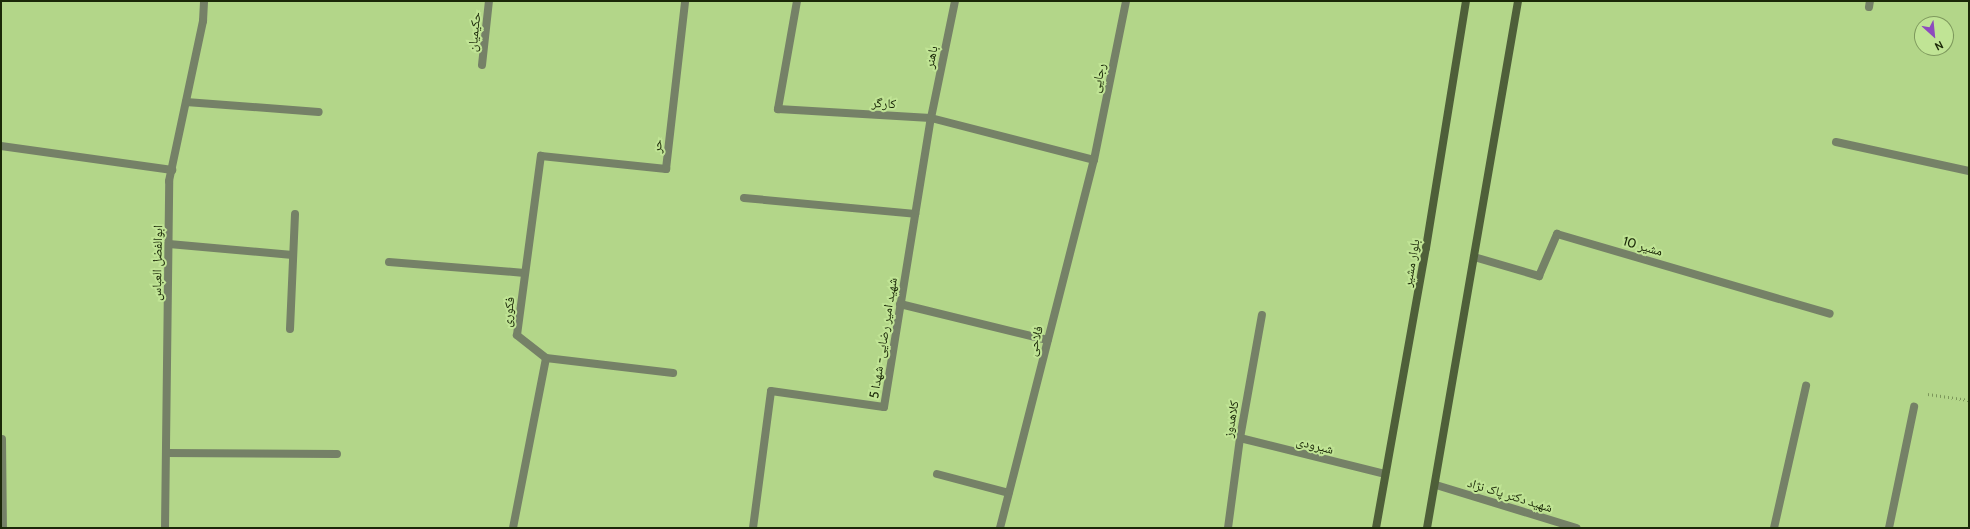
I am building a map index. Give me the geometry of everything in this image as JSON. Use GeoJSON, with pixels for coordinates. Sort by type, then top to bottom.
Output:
{"type":"FeatureCollection","features":[{"type":"Feature","properties":{"kind":"main road","name":"بلوار مشیر"},"geometry":{"type":"LineString","coordinates":[[1376,528],[1384,474],[1426,248],[1466,1]]}},
{"type":"Feature","properties":{"kind":"main road"},"geometry":{"type":"LineString","coordinates":[[1427,528],[1436,485],[1518,1]]}},
{"type":"Feature","properties":{"kind":"street","name":"ابوالفضل العباس"},"geometry":{"type":"LineString","coordinates":[[165,528],[169,244],[172,170],[203,21],[204,1]]}},
{"type":"Feature","properties":{"kind":"street","name":"حکیمیان"},"geometry":{"type":"LineString","coordinates":[[482,65],[489,1]]}},
{"type":"Feature","properties":{"kind":"street","name":"حر"},"geometry":{"type":"LineString","coordinates":[[541,156],[666,169],[685,1]]}},
{"type":"Feature","properties":{"kind":"street","name":"کارگر"},"geometry":{"type":"LineString","coordinates":[[797,1],[778,109],[932,118],[1094,160]]}},
{"type":"Feature","properties":{"kind":"street","name":"باهنر"},"geometry":{"type":"LineString","coordinates":[[932,118],[955,1]]}},
{"type":"Feature","properties":{"kind":"street","name":"رجایی"},"geometry":{"type":"LineString","coordinates":[[1094,160],[1126,1]]}},
{"type":"Feature","properties":{"kind":"street"},"geometry":{"type":"LineString","coordinates":[[186,102],[319,112]]}},
{"type":"Feature","properties":{"kind":"street","name":"شهید امیر رضایی- شهدا 5"},"geometry":{"type":"LineString","coordinates":[[753,528],[771,391],[884,407],[932,118]]}},
{"type":"Feature","properties":{"kind":"street"},"geometry":{"type":"LineString","coordinates":[[1836,142],[1969,171]]}},
{"type":"Feature","properties":{"kind":"street"},"geometry":{"type":"LineString","coordinates":[[1,146],[172,170]]}},
{"type":"Feature","properties":{"kind":"street","name":"فکوری"},"geometry":{"type":"LineString","coordinates":[[541,156],[517,335],[546,358]]}},
{"type":"Feature","properties":{"kind":"street","name":"فلاحی"},"geometry":{"type":"LineString","coordinates":[[1000,528],[1094,160]]}},
{"type":"Feature","properties":{"kind":"street"},"geometry":{"type":"LineString","coordinates":[[744,198],[915,214]]}},
{"type":"Feature","properties":{"kind":"street"},"geometry":{"type":"LineString","coordinates":[[290,329],[295,214]]}},
{"type":"Feature","properties":{"kind":"street","name":"مشیر 10"},"geometry":{"type":"LineString","coordinates":[[1474,257],[1538,276],[1557,234],[1830,314]]}},
{"type":"Feature","properties":{"kind":"street"},"geometry":{"type":"LineString","coordinates":[[169,244],[293,255]]}},
{"type":"Feature","properties":{"kind":"street"},"geometry":{"type":"LineString","coordinates":[[389,262],[525,273]]}},
{"type":"Feature","properties":{"kind":"street"},"geometry":{"type":"LineString","coordinates":[[900,304],[1048,340]]}},
{"type":"Feature","properties":{"kind":"street","name":"کلاهدوز"},"geometry":{"type":"LineString","coordinates":[[1228,528],[1240,438],[1262,315]]}},
{"type":"Feature","properties":{"kind":"street"},"geometry":{"type":"LineString","coordinates":[[514,528],[546,358],[673,373]]}},
{"type":"Feature","properties":{"kind":"street"},"geometry":{"type":"LineString","coordinates":[[1774,528],[1806,386]]}},
{"type":"Feature","properties":{"kind":"street"},"geometry":{"type":"LineString","coordinates":[[1889,528],[1914,407]]}},
{"type":"Feature","properties":{"kind":"street","name":"شیرودی"},"geometry":{"type":"LineString","coordinates":[[1240,438],[1384,474]]}},
{"type":"Feature","properties":{"kind":"street"},"geometry":{"type":"LineString","coordinates":[[2,440],[3,528]]}},
{"type":"Feature","properties":{"kind":"street"},"geometry":{"type":"LineString","coordinates":[[166,453],[337,454]]}},
{"type":"Feature","properties":{"kind":"street"},"geometry":{"type":"LineString","coordinates":[[937,474],[1009,493]]}},
{"type":"Feature","properties":{"kind":"street","name":"شهید دکتر پاک نژاد"},"geometry":{"type":"LineString","coordinates":[[1436,485],[1577,528]]}},
{"type":"Feature","properties":{"kind":"path"},"geometry":{"type":"LineString","coordinates":[[1919,393],[1969,400]]}}]}
